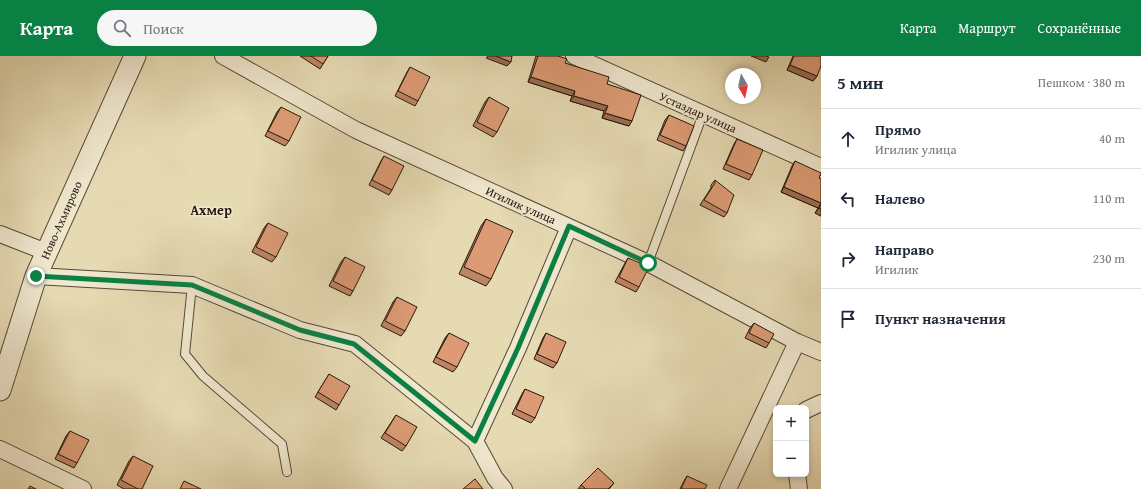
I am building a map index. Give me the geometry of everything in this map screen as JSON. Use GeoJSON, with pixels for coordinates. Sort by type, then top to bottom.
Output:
{"type":"FeatureCollection","features":[{"type":"Feature","properties":{"kind":"street","name":"Ново-Ахмирово"},"geometry":{"type":"LineString","coordinates":[[0,390],[36,276],[135,56]]}},
{"type":"Feature","properties":{"kind":"street","name":"Игилик улица"},"geometry":{"type":"LineString","coordinates":[[223,56],[356,130],[648,263],[797,342],[821,352]]}},
{"type":"Feature","properties":{"kind":"street","name":"Устаздар улица"},"geometry":{"type":"LineString","coordinates":[[574,56],[821,167]]}},
{"type":"Feature","properties":{"kind":"street"},"geometry":{"type":"LineString","coordinates":[[475,441],[518,348],[569,226]]}},
{"type":"Feature","properties":{"kind":"street"},"geometry":{"type":"LineString","coordinates":[[0,234],[46,252]]}},
{"type":"Feature","properties":{"kind":"street"},"geometry":{"type":"LineString","coordinates":[[36,276],[192,285],[300,330],[354,344],[475,441],[495,478],[504,489]]}},
{"type":"Feature","properties":{"kind":"street"},"geometry":{"type":"LineString","coordinates":[[728,489],[797,342]]}},
{"type":"Feature","properties":{"kind":"street"},"geometry":{"type":"LineString","coordinates":[[809,409],[821,403]]}},
{"type":"Feature","properties":{"kind":"street"},"geometry":{"type":"LineString","coordinates":[[0,449],[83,489]]}},
{"type":"Feature","properties":{"kind":"street"},"geometry":{"type":"LineString","coordinates":[[797,477],[799,489]]}},
{"type":"Feature","properties":{"kind":"lane"},"geometry":{"type":"LineString","coordinates":[[648,263],[703,114]]}},
{"type":"Feature","properties":{"kind":"lane"},"geometry":{"type":"LineString","coordinates":[[192,285],[185,354],[203,376],[282,444],[287,472]]}},
{"type":"Feature","properties":{"kind":"building"},"geometry":{"type":"Polygon","coordinates":[[[311,56],[328,56],[323,64],[311,56]]]}},
{"type":"Feature","properties":{"kind":"building"},"geometry":{"type":"Polygon","coordinates":[[[496,56],[512,56],[511,62],[496,56]]]}},
{"type":"Feature","properties":{"kind":"building"},"geometry":{"type":"Polygon","coordinates":[[[538,56],[558,56],[567,59],[565,63],[609,77],[607,84],[641,95],[632,121],[605,113],[608,106],[574,96],[575,91],[531,77],[538,56]]]}},
{"type":"Feature","properties":{"kind":"building"},"geometry":{"type":"Polygon","coordinates":[[[794,56],[821,56],[821,66],[817,76],[790,65],[794,56]]]}},
{"type":"Feature","properties":{"kind":"building"},"geometry":{"type":"Polygon","coordinates":[[[410,67],[430,77],[418,101],[398,91],[410,67]]]}},
{"type":"Feature","properties":{"kind":"building"},"geometry":{"type":"Polygon","coordinates":[[[489,97],[509,108],[497,132],[477,122],[489,97]]]}},
{"type":"Feature","properties":{"kind":"building"},"geometry":{"type":"Polygon","coordinates":[[[281,107],[301,117],[289,141],[268,131],[281,107]]]}},
{"type":"Feature","properties":{"kind":"building"},"geometry":{"type":"Polygon","coordinates":[[[669,115],[694,126],[686,146],[660,135],[669,115]]]}},
{"type":"Feature","properties":{"kind":"building"},"geometry":{"type":"Polygon","coordinates":[[[737,139],[763,150],[752,175],[726,164],[737,139]]]}},
{"type":"Feature","properties":{"kind":"building"},"geometry":{"type":"Polygon","coordinates":[[[384,156],[404,166],[392,190],[372,180],[384,156]]]}},
{"type":"Feature","properties":{"kind":"building"},"geometry":{"type":"Polygon","coordinates":[[[795,161],[821,173],[819,178],[821,179],[821,203],[784,187],[795,161]]]}},
{"type":"Feature","properties":{"kind":"building"},"geometry":{"type":"Polygon","coordinates":[[[715,180],[734,195],[727,213],[704,200],[715,183],[715,180]]]}},
{"type":"Feature","properties":{"kind":"building"},"geometry":{"type":"Polygon","coordinates":[[[486,219],[513,231],[491,279],[464,267],[486,219]]]}},
{"type":"Feature","properties":{"kind":"building"},"geometry":{"type":"Polygon","coordinates":[[[268,223],[288,233],[276,257],[256,247],[268,223]]]}},
{"type":"Feature","properties":{"kind":"building"},"geometry":{"type":"Polygon","coordinates":[[[345,257],[365,267],[353,291],[333,281],[345,257]]]}},
{"type":"Feature","properties":{"kind":"building"},"geometry":{"type":"Polygon","coordinates":[[[628,258],[649,267],[639,287],[619,277],[628,258]]]}},
{"type":"Feature","properties":{"kind":"building"},"geometry":{"type":"Polygon","coordinates":[[[397,297],[417,307],[405,331],[385,321],[397,297]]]}},
{"type":"Feature","properties":{"kind":"building"},"geometry":{"type":"Polygon","coordinates":[[[754,323],[774,334],[769,343],[749,333],[754,323]]]}},
{"type":"Feature","properties":{"kind":"building"},"geometry":{"type":"Polygon","coordinates":[[[449,333],[469,343],[457,367],[436,357],[449,333]]]}},
{"type":"Feature","properties":{"kind":"building"},"geometry":{"type":"Polygon","coordinates":[[[546,333],[566,342],[557,363],[537,354],[546,333]]]}},
{"type":"Feature","properties":{"kind":"building"},"geometry":{"type":"Polygon","coordinates":[[[329,374],[350,386],[339,405],[318,392],[329,374]]]}},
{"type":"Feature","properties":{"kind":"building"},"geometry":{"type":"Polygon","coordinates":[[[525,389],[544,397],[535,418],[516,409],[525,389]]]}},
{"type":"Feature","properties":{"kind":"building"},"geometry":{"type":"Polygon","coordinates":[[[396,415],[417,427],[406,446],[385,433],[396,415]]]}},
{"type":"Feature","properties":{"kind":"building"},"geometry":{"type":"Polygon","coordinates":[[[70,431],[89,440],[77,463],[58,454],[70,431]]]}},
{"type":"Feature","properties":{"kind":"building"},"geometry":{"type":"Polygon","coordinates":[[[133,456],[153,466],[142,489],[138,489],[121,480],[133,456]]]}},
{"type":"Feature","properties":{"kind":"building"},"geometry":{"type":"Polygon","coordinates":[[[598,468],[614,483],[608,489],[586,489],[581,485],[598,468]]]}},
{"type":"Feature","properties":{"kind":"building"},"geometry":{"type":"Polygon","coordinates":[[[687,476],[707,485],[705,489],[681,489],[687,476]]]}},
{"type":"Feature","properties":{"kind":"building"},"geometry":{"type":"Polygon","coordinates":[[[475,479],[483,489],[463,489],[475,479]]]}},
{"type":"Feature","properties":{"kind":"building"},"geometry":{"type":"Polygon","coordinates":[[[184,481],[201,489],[180,489],[184,481]]]}},
{"type":"Feature","properties":{"kind":"building"},"geometry":{"type":"Polygon","coordinates":[[[30,486],[36,489],[28,489],[30,486]]]}},
{"type":"Feature","properties":{"kind":"district","name":"Ахмер"},"geometry":{"type":"Point","coordinates":[211,210]}},
{"type":"Feature","properties":{"kind":"route"},"geometry":{"type":"LineString","coordinates":[[36,276],[192,285],[300,330],[354,344],[475,441],[518,348],[569,226],[648,263]]}}]}
